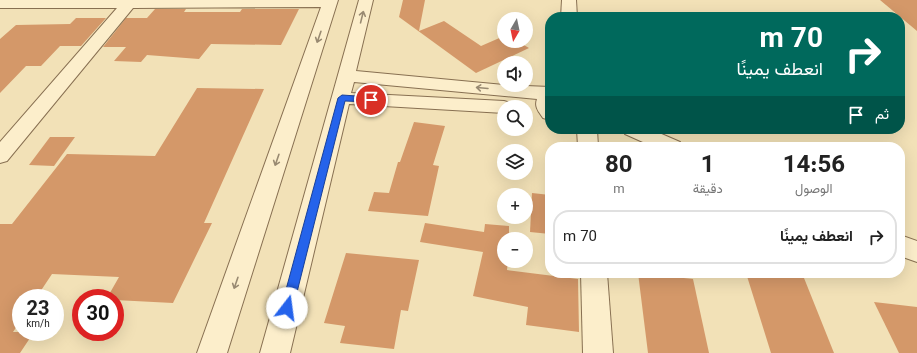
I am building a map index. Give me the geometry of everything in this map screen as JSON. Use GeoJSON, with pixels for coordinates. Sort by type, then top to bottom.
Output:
{"type":"FeatureCollection","features":[{"type":"Feature","properties":{"kind":"street"},"geometry":{"type":"LineString","coordinates":[[275,353],[342,98],[366,0]]}},
{"type":"Feature","properties":{"kind":"street"},"geometry":{"type":"LineString","coordinates":[[569,0],[569,12]]}},
{"type":"Feature","properties":{"kind":"street"},"geometry":{"type":"LineString","coordinates":[[0,4],[331,1],[212,353]]}},
{"type":"Feature","properties":{"kind":"street"},"geometry":{"type":"LineString","coordinates":[[0,156],[130,2]]}},
{"type":"Feature","properties":{"kind":"street"},"geometry":{"type":"LineString","coordinates":[[347,76],[545,102]]}},
{"type":"Feature","properties":{"kind":"street"},"geometry":{"type":"LineString","coordinates":[[342,98],[497,107]]}},
{"type":"Feature","properties":{"kind":"street"},"geometry":{"type":"LineString","coordinates":[[533,106],[545,104]]}},
{"type":"Feature","properties":{"kind":"street"},"geometry":{"type":"LineString","coordinates":[[643,134],[662,142]]}},
{"type":"Feature","properties":{"kind":"street"},"geometry":{"type":"LineString","coordinates":[[905,247],[917,252]]}},
{"type":"Feature","properties":{"kind":"street"},"geometry":{"type":"LineString","coordinates":[[594,278],[598,353]]}},
{"type":"Feature","properties":{"kind":"building"},"geometry":{"type":"Polygon","coordinates":[[[403,0],[425,0],[419,31],[444,21],[481,46],[497,39],[497,48],[529,48],[512,56],[497,56],[497,63],[476,73],[399,17],[403,0]]]}},
{"type":"Feature","properties":{"kind":"building"},"geometry":{"type":"Polygon","coordinates":[[[880,0],[917,0],[917,31],[905,21],[905,12],[894,12],[880,0]]]}},
{"type":"Feature","properties":{"kind":"building"},"geometry":{"type":"Polygon","coordinates":[[[155,9],[186,9],[184,12],[240,12],[242,9],[299,9],[281,45],[211,44],[199,59],[147,55],[141,62],[114,61],[126,47],[103,47],[126,18],[147,18],[155,9]]]}},
{"type":"Feature","properties":{"kind":"building"},"geometry":{"type":"Polygon","coordinates":[[[76,18],[106,18],[81,46],[60,46],[41,66],[26,66],[0,93],[0,39],[16,25],[70,24],[76,18]]]}},
{"type":"Feature","properties":{"kind":"building"},"geometry":{"type":"Polygon","coordinates":[[[197,88],[264,89],[204,223],[212,223],[173,303],[124,300],[124,289],[112,289],[119,277],[52,274],[42,289],[12,289],[12,341],[28,341],[20,353],[0,353],[0,224],[12,224],[67,154],[155,156],[197,88]]]}},
{"type":"Feature","properties":{"kind":"building"},"geometry":{"type":"Polygon","coordinates":[[[414,122],[445,126],[433,165],[439,166],[428,216],[368,211],[374,192],[389,193],[398,162],[400,162],[414,122]]]}},
{"type":"Feature","properties":{"kind":"building"},"geometry":{"type":"Polygon","coordinates":[[[50,137],[75,137],[54,166],[29,165],[50,137]]]}},
{"type":"Feature","properties":{"kind":"building"},"geometry":{"type":"Polygon","coordinates":[[[533,193],[545,194],[545,234],[530,232],[530,224],[533,224],[533,193]]]}},
{"type":"Feature","properties":{"kind":"building"},"geometry":{"type":"Polygon","coordinates":[[[425,223],[484,232],[485,224],[509,226],[509,232],[497,232],[497,268],[507,268],[507,270],[545,275],[545,278],[578,279],[579,332],[526,325],[528,307],[473,296],[483,252],[420,242],[425,223]]]}},
{"type":"Feature","properties":{"kind":"building"},"geometry":{"type":"Polygon","coordinates":[[[346,253],[419,260],[408,311],[401,310],[394,349],[340,343],[345,326],[324,323],[346,253]]]}},
{"type":"Feature","properties":{"kind":"building"},"geometry":{"type":"Polygon","coordinates":[[[639,278],[693,279],[709,353],[648,353],[639,278]]]}},
{"type":"Feature","properties":{"kind":"building"},"geometry":{"type":"Polygon","coordinates":[[[748,278],[804,278],[834,353],[771,353],[748,278]]]}},
{"type":"Feature","properties":{"kind":"building"},"geometry":{"type":"Polygon","coordinates":[[[874,302],[917,307],[917,353],[899,353],[874,302]]]}},
{"type":"Feature","properties":{"kind":"route"},"geometry":{"type":"LineString","coordinates":[[287,308],[342,98],[371,100]]}}]}
